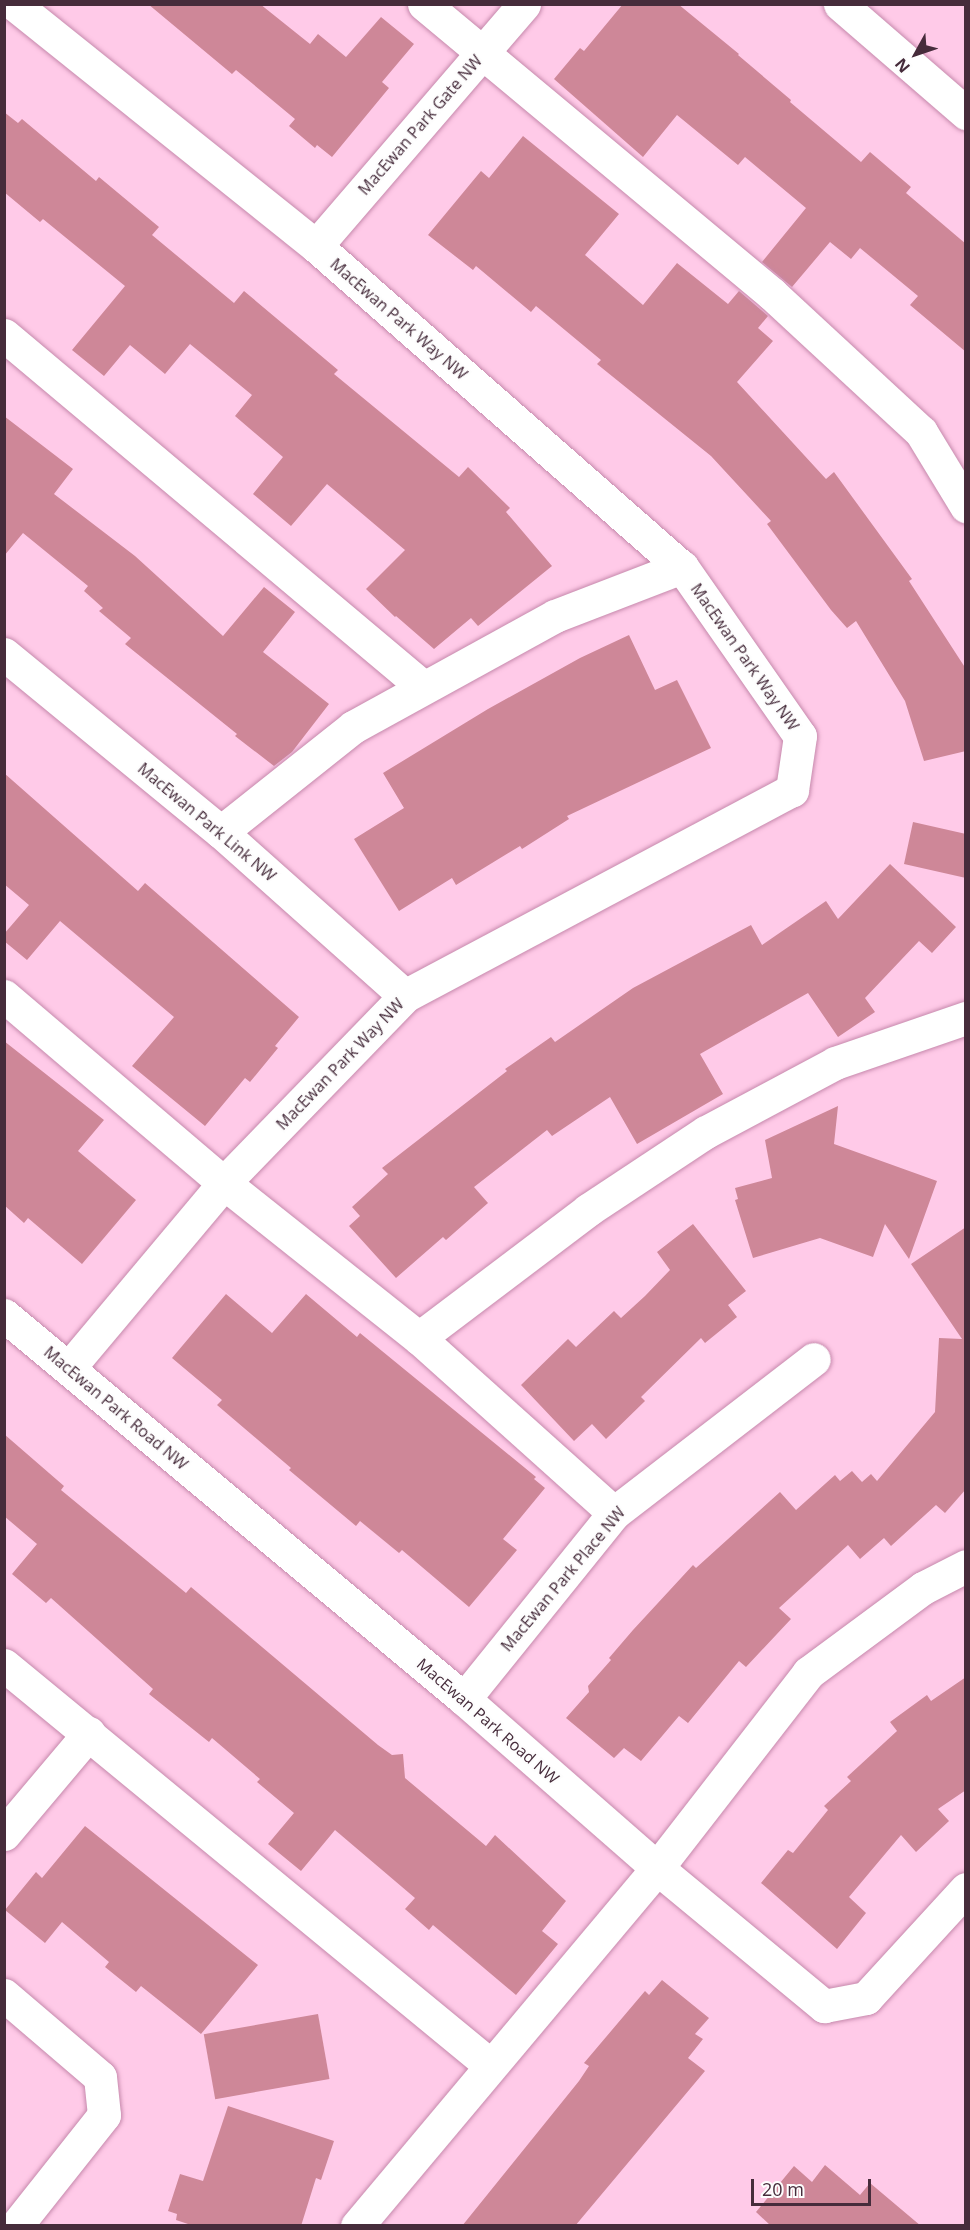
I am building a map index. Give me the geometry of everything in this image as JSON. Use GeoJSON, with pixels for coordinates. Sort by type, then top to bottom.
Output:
{"type":"FeatureCollection","features":[{"type":"Feature","properties":{"kind":"street","name":"MacEwan Park Way NW"},"geometry":{"type":"LineString","coordinates":[[14,4],[316,246],[682,567],[800,736],[792,790],[405,996],[224,1183],[69,1368]]}},
{"type":"Feature","properties":{"kind":"street"},"geometry":{"type":"LineString","coordinates":[[424,4],[772,294],[921,432],[966,506]]}},
{"type":"Feature","properties":{"kind":"street","name":"MacEwan Park Gate NW"},"geometry":{"type":"LineString","coordinates":[[316,246],[524,4]]}},
{"type":"Feature","properties":{"kind":"street"},"geometry":{"type":"LineString","coordinates":[[840,4],[966,113]]}},
{"type":"Feature","properties":{"kind":"street"},"geometry":{"type":"LineString","coordinates":[[4,335],[423,687]]}},
{"type":"Feature","properties":{"kind":"street"},"geometry":{"type":"LineString","coordinates":[[221,832],[353,727],[555,616],[682,567]]}},
{"type":"Feature","properties":{"kind":"street","name":"MacEwan Park Link NW"},"geometry":{"type":"LineString","coordinates":[[4,654],[221,832],[405,996]]}},
{"type":"Feature","properties":{"kind":"street"},"geometry":{"type":"LineString","coordinates":[[4,996],[224,1183],[419,1338],[614,1513]]}},
{"type":"Feature","properties":{"kind":"street"},"geometry":{"type":"LineString","coordinates":[[419,1338],[588,1210],[706,1132],[835,1063],[966,1018]]}},
{"type":"Feature","properties":{"kind":"street","name":"MacEwan Park Road NW"},"geometry":{"type":"LineString","coordinates":[[4,1315],[464,1699],[657,1868],[824,2006],[866,1998],[966,1889]]}},
{"type":"Feature","properties":{"kind":"street","name":"MacEwan Park Place NW"},"geometry":{"type":"LineString","coordinates":[[464,1699],[614,1513],[814,1359]]}},
{"type":"Feature","properties":{"kind":"street"},"geometry":{"type":"LineString","coordinates":[[357,2226],[657,1868],[808,1673],[923,1588],[966,1566]]}},
{"type":"Feature","properties":{"kind":"street"},"geometry":{"type":"LineString","coordinates":[[4,1665],[490,2065]]}},
{"type":"Feature","properties":{"kind":"street"},"geometry":{"type":"LineString","coordinates":[[4,1834],[89,1733]]}},
{"type":"Feature","properties":{"kind":"street"},"geometry":{"type":"LineString","coordinates":[[4,1995],[100,2077],[104,2115],[15,2226]]}},
{"type":"Feature","properties":{"kind":"building"},"geometry":{"type":"Polygon","coordinates":[[[148,4],[260,4],[310,44],[318,34],[346,57],[381,17],[414,44],[382,82],[389,88],[332,157],[317,145],[315,148],[289,126],[295,119],[236,70],[232,74],[148,4]]]}},
{"type":"Feature","properties":{"kind":"building"},"geometry":{"type":"Polygon","coordinates":[[[623,4],[678,4],[739,54],[791,100],[790,102],[861,162],[870,152],[911,187],[906,193],[966,244],[966,352],[910,305],[918,296],[860,248],[851,259],[830,242],[792,287],[762,262],[806,208],[745,157],[738,165],[677,115],[643,157],[554,79],[580,48],[584,51],[623,4]]]}},
{"type":"Feature","properties":{"kind":"building"},"geometry":{"type":"Polygon","coordinates":[[[4,112],[18,123],[22,119],[96,181],[99,177],[159,227],[152,235],[234,303],[244,291],[338,370],[334,374],[459,477],[468,467],[510,508],[506,512],[552,566],[478,626],[471,618],[434,649],[395,617],[366,589],[405,550],[327,484],[291,526],[253,494],[283,457],[235,416],[252,395],[190,344],[165,374],[130,345],[104,376],[72,350],[125,286],[43,219],[40,222],[4,192],[4,112]]]}},
{"type":"Feature","properties":{"kind":"building"},"geometry":{"type":"Polygon","coordinates":[[[523,136],[619,214],[585,255],[643,305],[677,263],[728,304],[739,291],[768,316],[758,328],[773,341],[737,382],[826,479],[834,472],[912,579],[909,581],[966,669],[966,751],[924,761],[905,701],[856,621],[847,628],[831,610],[767,524],[771,521],[711,456],[597,364],[601,360],[536,306],[531,312],[476,266],[473,270],[428,235],[481,171],[489,178],[523,136]]]}},
{"type":"Feature","properties":{"kind":"building"},"geometry":{"type":"Polygon","coordinates":[[[4,416],[73,469],[54,494],[135,556],[223,636],[264,587],[295,612],[263,652],[329,704],[292,752],[274,766],[235,736],[237,734],[125,644],[131,638],[99,611],[103,608],[84,591],[88,586],[23,533],[4,556],[4,416]]]}},
{"type":"Feature","properties":{"kind":"building"},"geometry":{"type":"Polygon","coordinates":[[[629,635],[655,690],[677,680],[711,748],[567,816],[569,819],[522,849],[520,846],[456,885],[452,878],[399,911],[354,839],[404,808],[383,773],[488,709],[580,658],[629,635]]]}},
{"type":"Feature","properties":{"kind":"building"},"geometry":{"type":"Polygon","coordinates":[[[4,773],[138,891],[145,883],[299,1017],[275,1046],[278,1048],[250,1082],[245,1078],[205,1126],[132,1066],[174,1017],[60,921],[27,960],[4,941],[4,934],[29,905],[4,884],[4,773]]]}},
{"type":"Feature","properties":{"kind":"building"},"geometry":{"type":"Polygon","coordinates":[[[913,822],[966,834],[966,878],[904,864],[913,822]]]}},
{"type":"Feature","properties":{"kind":"building"},"geometry":{"type":"Polygon","coordinates":[[[890,864],[956,927],[932,953],[919,941],[865,998],[875,1012],[838,1037],[808,993],[700,1054],[723,1094],[637,1144],[610,1097],[552,1136],[547,1130],[474,1187],[488,1203],[446,1240],[443,1237],[396,1278],[349,1226],[360,1216],[352,1207],[388,1174],[382,1168],[507,1071],[505,1069],[551,1037],[555,1042],[633,988],[751,925],[762,945],[826,901],[838,919],[890,864]]]}},
{"type":"Feature","properties":{"kind":"building"},"geometry":{"type":"Polygon","coordinates":[[[4,1041],[104,1120],[78,1151],[136,1200],[82,1264],[28,1218],[24,1223],[4,1205],[4,1041]]]}},
{"type":"Feature","properties":{"kind":"building"},"geometry":{"type":"Polygon","coordinates":[[[838,1106],[834,1144],[937,1181],[909,1259],[885,1224],[873,1257],[820,1238],[753,1258],[735,1200],[738,1199],[735,1188],[772,1178],[765,1140],[838,1106]]]}},
{"type":"Feature","properties":{"kind":"building"},"geometry":{"type":"Polygon","coordinates":[[[693,1224],[746,1291],[728,1305],[737,1317],[705,1343],[701,1338],[641,1397],[645,1401],[606,1439],[592,1424],[574,1441],[521,1385],[568,1339],[576,1347],[614,1311],[621,1318],[645,1296],[670,1270],[657,1252],[693,1224]]]}},
{"type":"Feature","properties":{"kind":"building"},"geometry":{"type":"Polygon","coordinates":[[[966,1227],[966,1489],[945,1513],[936,1505],[891,1546],[884,1538],[860,1559],[848,1545],[779,1608],[791,1619],[746,1667],[739,1661],[688,1723],[679,1716],[641,1761],[624,1748],[614,1758],[566,1718],[589,1692],[588,1686],[611,1660],[609,1658],[693,1565],[696,1568],[780,1492],[796,1510],[835,1475],[840,1481],[852,1471],[862,1482],[871,1474],[877,1481],[935,1412],[939,1338],[962,1339],[911,1264],[966,1227]]]}},
{"type":"Feature","properties":{"kind":"building"},"geometry":{"type":"Polygon","coordinates":[[[226,1294],[272,1333],[306,1294],[357,1337],[360,1333],[536,1477],[534,1479],[545,1488],[503,1539],[517,1550],[469,1607],[402,1550],[399,1553],[360,1521],[356,1526],[289,1470],[291,1468],[217,1405],[222,1400],[172,1358],[226,1294]]]}},
{"type":"Feature","properties":{"kind":"building"},"geometry":{"type":"Polygon","coordinates":[[[4,1434],[64,1486],[61,1490],[186,1593],[191,1587],[378,1745],[392,1755],[403,1754],[405,1778],[486,1846],[495,1835],[566,1901],[542,1931],[558,1944],[516,1995],[433,1925],[429,1930],[405,1909],[415,1898],[335,1830],[301,1871],[268,1844],[294,1813],[257,1782],[260,1779],[212,1738],[209,1742],[149,1694],[153,1689],[51,1598],[46,1603],[12,1574],[37,1544],[4,1516],[4,1434]]]}},
{"type":"Feature","properties":{"kind":"building"},"geometry":{"type":"Polygon","coordinates":[[[966,1677],[966,1790],[938,1809],[949,1821],[916,1852],[901,1835],[849,1897],[866,1913],[837,1949],[761,1883],[788,1850],[793,1853],[828,1810],[824,1806],[851,1781],[847,1777],[897,1731],[890,1722],[927,1695],[931,1701],[966,1677]]]}},
{"type":"Feature","properties":{"kind":"building"},"geometry":{"type":"Polygon","coordinates":[[[85,1826],[258,1965],[201,2034],[141,1986],[136,1992],[105,1967],[109,1962],[62,1922],[45,1943],[5,1910],[36,1872],[42,1878],[85,1826]]]}},
{"type":"Feature","properties":{"kind":"building"},"geometry":{"type":"Polygon","coordinates":[[[662,1980],[709,2018],[695,2034],[703,2039],[688,2058],[705,2071],[575,2226],[462,2226],[579,2081],[589,2066],[584,2063],[645,1991],[649,1995],[662,1980]]]}},
{"type":"Feature","properties":{"kind":"building"},"geometry":{"type":"Polygon","coordinates":[[[318,2014],[329,2079],[215,2099],[204,2034],[318,2014]]]}},
{"type":"Feature","properties":{"kind":"building"},"geometry":{"type":"Polygon","coordinates":[[[228,2106],[334,2141],[321,2180],[316,2178],[301,2226],[194,2226],[176,2220],[177,2214],[168,2211],[180,2174],[203,2181],[228,2106]]]}},
{"type":"Feature","properties":{"kind":"building"},"geometry":{"type":"Polygon","coordinates":[[[825,2165],[860,2195],[870,2183],[921,2226],[771,2226],[756,2212],[794,2166],[812,2182],[825,2165]]]}}]}
